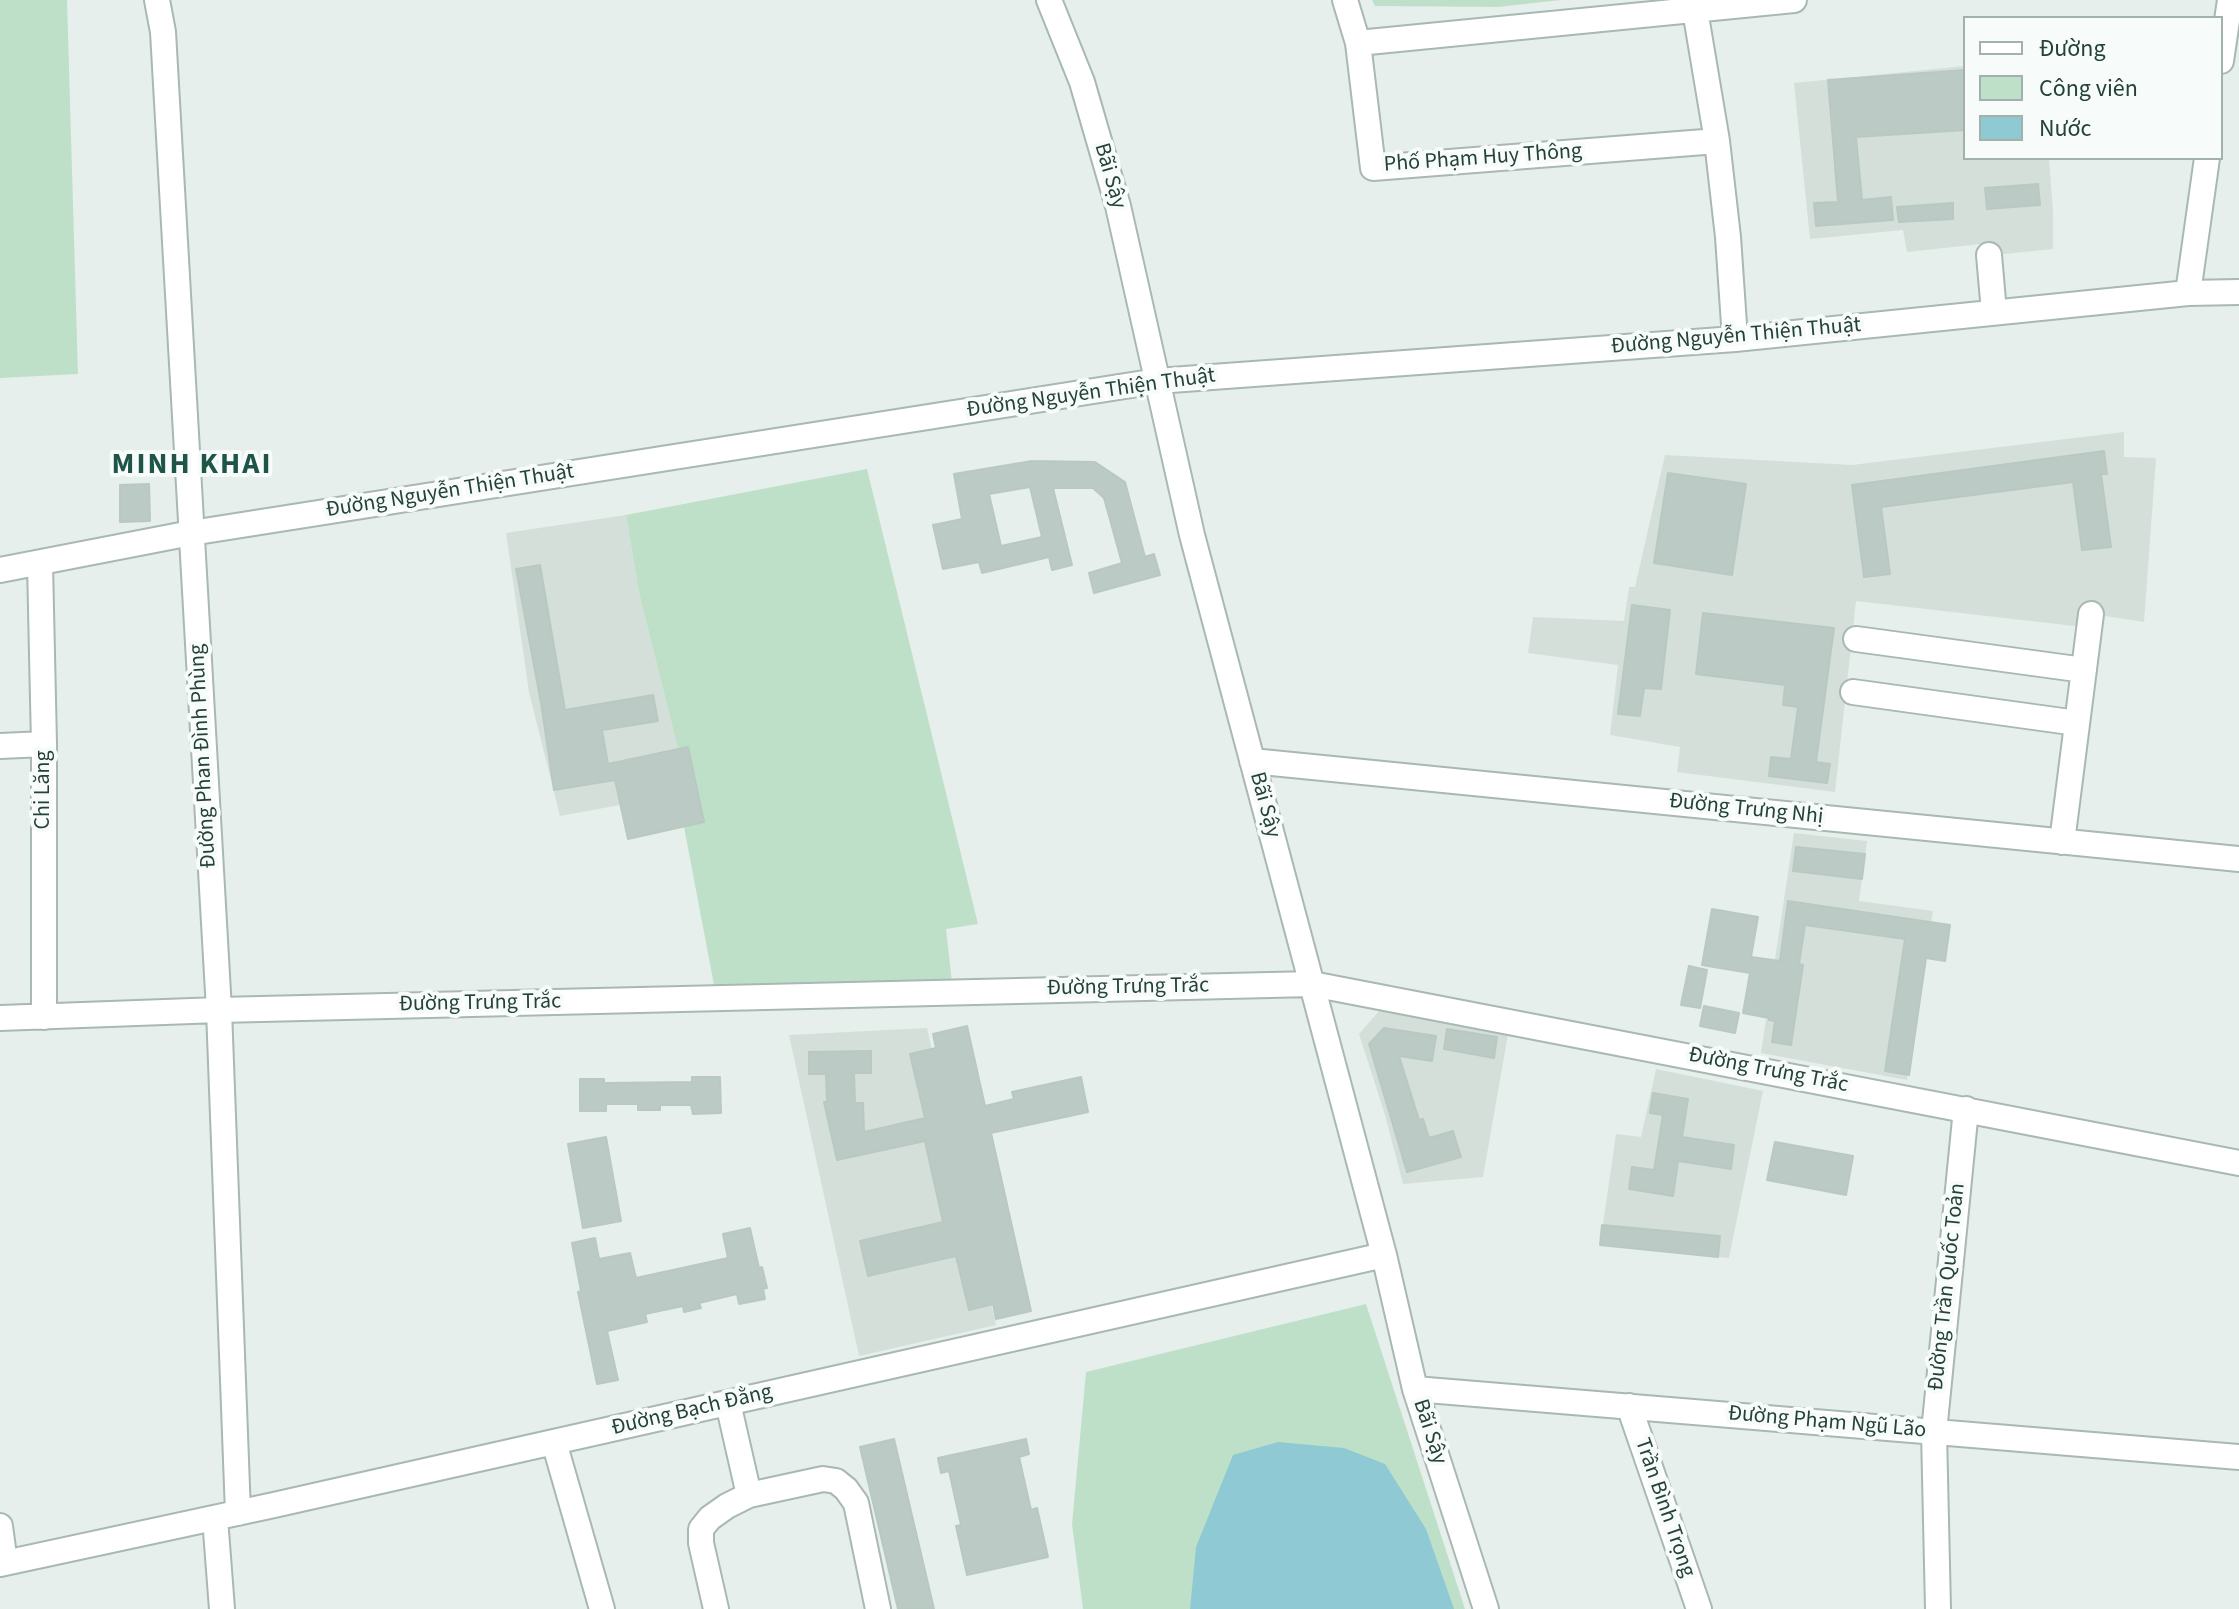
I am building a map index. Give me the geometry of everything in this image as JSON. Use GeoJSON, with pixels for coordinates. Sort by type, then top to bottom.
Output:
{"type":"FeatureCollection","features":[{"type":"Feature","properties":{"kind":"street","name":"Đường Phan Đình Phùng"},"geometry":{"type":"LineString","coordinates":[[157,0],[163,32],[219,1010],[226,1516],[222,1609]]}},
{"type":"Feature","properties":{"kind":"street","name":"Bãi Sậy"},"geometry":{"type":"LineString","coordinates":[[1049,0],[1082,82],[1118,206],[1192,535],[1384,1255],[1415,1389],[1486,1609]]}},
{"type":"Feature","properties":{"kind":"street"},"geometry":{"type":"LineString","coordinates":[[1345,0],[1358,43],[1794,0]]}},
{"type":"Feature","properties":{"kind":"street"},"geometry":{"type":"LineString","coordinates":[[2223,47],[2230,0]]}},
{"type":"Feature","properties":{"kind":"street"},"geometry":{"type":"LineString","coordinates":[[1695,10],[1717,141],[1735,339]]}},
{"type":"Feature","properties":{"kind":"street","name":"Phố Phạm Huy Thông"},"geometry":{"type":"LineString","coordinates":[[1358,43],[1373,168],[1717,141]]}},
{"type":"Feature","properties":{"kind":"street"},"geometry":{"type":"LineString","coordinates":[[2188,293],[2207,160]]}},
{"type":"Feature","properties":{"kind":"street"},"geometry":{"type":"LineString","coordinates":[[1989,255],[1994,312]]}},
{"type":"Feature","properties":{"kind":"street","name":"Đường Nguyễn Thiện Thuật"},"geometry":{"type":"LineString","coordinates":[[0,570],[191,533],[1157,381],[1735,339],[2188,293],[2239,292]]}},
{"type":"Feature","properties":{"kind":"street","name":"Chi Lăng"},"geometry":{"type":"LineString","coordinates":[[40,564],[44,744],[44,1017]]}},
{"type":"Feature","properties":{"kind":"street"},"geometry":{"type":"LineString","coordinates":[[2062,842],[2091,614]]}},
{"type":"Feature","properties":{"kind":"street"},"geometry":{"type":"LineString","coordinates":[[1856,639],[2084,670]]}},
{"type":"Feature","properties":{"kind":"street"},"geometry":{"type":"LineString","coordinates":[[1853,692],[2077,723]]}},
{"type":"Feature","properties":{"kind":"street"},"geometry":{"type":"LineString","coordinates":[[0,746],[44,744]]}},
{"type":"Feature","properties":{"kind":"street","name":"Đường Trưng Nhị"},"geometry":{"type":"LineString","coordinates":[[1252,761],[2239,859]]}},
{"type":"Feature","properties":{"kind":"street","name":"Đường Trưng Trắc"},"geometry":{"type":"LineString","coordinates":[[0,1018],[1312,984],[2239,1163]]}},
{"type":"Feature","properties":{"kind":"street","name":"Đường Trần Quốc Toản"},"geometry":{"type":"LineString","coordinates":[[1938,1609],[1934,1432],[1966,1109]]}},
{"type":"Feature","properties":{"kind":"street","name":"Đường Bạch Đằng"},"geometry":{"type":"LineString","coordinates":[[2,1564],[1384,1255]]}},
{"type":"Feature","properties":{"kind":"street","name":"Đường Phạm Ngũ Lão"},"geometry":{"type":"LineString","coordinates":[[1415,1389],[2239,1457]]}},
{"type":"Feature","properties":{"kind":"street"},"geometry":{"type":"LineString","coordinates":[[728,1403],[749,1495]]}},
{"type":"Feature","properties":{"kind":"street","name":"Trần Bình Trọng"},"geometry":{"type":"LineString","coordinates":[[1629,1406],[1699,1609]]}},
{"type":"Feature","properties":{"kind":"street"},"geometry":{"type":"LineString","coordinates":[[554,1442],[602,1609]]}},
{"type":"Feature","properties":{"kind":"street"},"geometry":{"type":"LineString","coordinates":[[716,1609],[701,1543],[701,1529],[710,1518],[749,1495],[823,1479],[836,1481],[856,1503],[878,1609]]}},
{"type":"Feature","properties":{"kind":"street"},"geometry":{"type":"LineString","coordinates":[[0,1526],[2,1564]]}},
{"type":"Feature","properties":{"kind":"shaded area"},"geometry":{"type":"Polygon","coordinates":[[[1963,66],[1963,160],[2049,160],[2053,249],[1985,256],[1981,244],[1907,252],[1903,230],[1810,239],[1794,83],[1963,66]]]}},
{"type":"Feature","properties":{"kind":"shaded area"},"geometry":{"type":"Polygon","coordinates":[[[2124,432],[2124,457],[2156,458],[2144,622],[2086,613],[2083,627],[1856,601],[1835,792],[1677,772],[1680,747],[1610,735],[1618,665],[1528,653],[1533,617],[1624,621],[1629,587],[1635,587],[1665,455],[1852,465],[2124,432]]]}},
{"type":"Feature","properties":{"kind":"shaded area"},"geometry":{"type":"Polygon","coordinates":[[[626,515],[639,593],[678,749],[611,763],[620,805],[560,816],[529,692],[506,533],[626,515]]]}},
{"type":"Feature","properties":{"kind":"shaded area"},"geometry":{"type":"Polygon","coordinates":[[[1794,833],[1867,841],[1859,901],[1933,911],[1907,1080],[1761,1053],[1794,833]]]}},
{"type":"Feature","properties":{"kind":"shaded area"},"geometry":{"type":"Polygon","coordinates":[[[1379,1011],[1508,1034],[1483,1177],[1403,1184],[1359,1034],[1379,1011]]]}},
{"type":"Feature","properties":{"kind":"shaded area"},"geometry":{"type":"Polygon","coordinates":[[[927,1028],[996,1325],[859,1356],[789,1035],[927,1028]]]}},
{"type":"Feature","properties":{"kind":"shaded area"},"geometry":{"type":"Polygon","coordinates":[[[1656,1069],[1763,1091],[1729,1258],[1600,1245],[1616,1134],[1641,1137],[1656,1069]]]}},
{"type":"Feature","properties":{"kind":"green space"},"geometry":{"type":"Polygon","coordinates":[[[0,0],[67,0],[78,374],[0,378],[0,0]]]}},
{"type":"Feature","properties":{"kind":"green space"},"geometry":{"type":"Polygon","coordinates":[[[1372,0],[1561,0],[1498,7],[1375,6],[1372,0]]]}},
{"type":"Feature","properties":{"kind":"green space"},"geometry":{"type":"Polygon","coordinates":[[[867,469],[978,924],[946,929],[952,982],[714,985],[684,827],[628,839],[611,763],[678,749],[639,593],[626,515],[867,469]]]}},
{"type":"Feature","properties":{"kind":"green space"},"geometry":{"type":"Polygon","coordinates":[[[1366,1304],[1465,1609],[1083,1609],[1072,1524],[1086,1372],[1366,1304]]]}},
{"type":"Feature","properties":{"kind":"water"},"geometry":{"type":"Polygon","coordinates":[[[1278,1442],[1344,1448],[1385,1464],[1426,1529],[1454,1609],[1190,1609],[1196,1547],[1233,1455],[1278,1442]]]}},
{"type":"Feature","properties":{"kind":"building"},"geometry":{"type":"Polygon","coordinates":[[[1963,70],[1963,130],[1856,137],[1862,200],[1891,197],[1893,220],[1816,226],[1814,203],[1838,202],[1828,80],[1963,70]]]}},
{"type":"Feature","properties":{"kind":"building"},"geometry":{"type":"Polygon","coordinates":[[[2038,184],[2040,205],[1987,209],[1985,188],[2038,184]]]}},
{"type":"Feature","properties":{"kind":"building"},"geometry":{"type":"Polygon","coordinates":[[[1953,203],[1953,219],[1899,222],[1897,207],[1953,203]]]}},
{"type":"Feature","properties":{"kind":"building"},"geometry":{"type":"Polygon","coordinates":[[[2104,451],[2107,474],[2101,474],[2111,547],[2082,550],[2073,482],[1881,507],[1890,574],[1864,577],[1852,485],[2104,451]]]}},
{"type":"Feature","properties":{"kind":"building"},"geometry":{"type":"Polygon","coordinates":[[[1032,461],[1095,462],[1125,482],[1145,557],[1154,554],[1160,575],[1094,593],[1089,573],[1122,563],[1104,498],[1093,488],[1053,488],[1072,565],[1052,570],[1049,557],[982,573],[979,562],[943,569],[933,525],[962,519],[954,474],[1032,461]],[[1030,487],[989,494],[1001,546],[1042,537],[1030,487]]]}},
{"type":"Feature","properties":{"kind":"building"},"geometry":{"type":"Polygon","coordinates":[[[1668,473],[1746,484],[1732,575],[1654,563],[1668,473]]]}},
{"type":"Feature","properties":{"kind":"building"},"geometry":{"type":"Polygon","coordinates":[[[149,484],[150,521],[120,522],[120,485],[149,484]]]}},
{"type":"Feature","properties":{"kind":"building"},"geometry":{"type":"Polygon","coordinates":[[[540,565],[565,710],[653,695],[658,721],[602,730],[608,764],[688,747],[704,822],[628,839],[615,780],[554,790],[516,569],[540,565]]]}},
{"type":"Feature","properties":{"kind":"building"},"geometry":{"type":"Polygon","coordinates":[[[1632,605],[1670,610],[1661,689],[1644,688],[1640,716],[1618,714],[1632,605]]]}},
{"type":"Feature","properties":{"kind":"building"},"geometry":{"type":"Polygon","coordinates":[[[1703,613],[1834,628],[1816,762],[1830,764],[1827,783],[1769,776],[1771,757],[1791,759],[1798,707],[1783,705],[1785,685],[1696,674],[1703,613]]]}},
{"type":"Feature","properties":{"kind":"building"},"geometry":{"type":"Polygon","coordinates":[[[1796,847],[1865,854],[1862,879],[1793,871],[1796,847]]]}},
{"type":"Feature","properties":{"kind":"building"},"geometry":{"type":"Polygon","coordinates":[[[1788,901],[1950,925],[1945,961],[1926,958],[1909,1075],[1885,1071],[1905,939],[1805,925],[1799,964],[1803,965],[1791,1045],[1772,1042],[1775,1021],[1743,1013],[1750,973],[1702,965],[1712,909],[1758,917],[1751,957],[1780,961],[1788,901]]]}},
{"type":"Feature","properties":{"kind":"building"},"geometry":{"type":"Polygon","coordinates":[[[1689,966],[1707,970],[1700,1008],[1681,1005],[1689,966]]]}},
{"type":"Feature","properties":{"kind":"building"},"geometry":{"type":"Polygon","coordinates":[[[1704,1006],[1739,1013],[1735,1033],[1700,1026],[1704,1006]]]}},
{"type":"Feature","properties":{"kind":"building"},"geometry":{"type":"Polygon","coordinates":[[[967,1026],[985,1106],[1014,1099],[1012,1092],[1081,1077],[1088,1112],[991,1133],[1031,1311],[996,1319],[993,1304],[969,1310],[956,1256],[868,1276],[860,1241],[943,1222],[925,1141],[837,1160],[824,1102],[827,1102],[826,1074],[809,1074],[809,1052],[871,1051],[871,1073],[854,1073],[855,1103],[863,1103],[864,1132],[925,1118],[910,1054],[936,1048],[933,1034],[967,1026]]]}},
{"type":"Feature","properties":{"kind":"building"},"geometry":{"type":"Polygon","coordinates":[[[1384,1028],[1436,1036],[1432,1061],[1399,1056],[1419,1120],[1423,1119],[1429,1138],[1453,1131],[1461,1157],[1407,1172],[1369,1044],[1384,1028]]]}},
{"type":"Feature","properties":{"kind":"building"},"geometry":{"type":"Polygon","coordinates":[[[1447,1029],[1497,1037],[1494,1058],[1444,1049],[1447,1029]]]}},
{"type":"Feature","properties":{"kind":"building"},"geometry":{"type":"Polygon","coordinates":[[[692,1077],[720,1077],[721,1113],[693,1114],[691,1105],[660,1105],[660,1110],[638,1110],[638,1104],[606,1104],[606,1111],[580,1111],[580,1079],[604,1079],[604,1083],[692,1082],[692,1077]]]}},
{"type":"Feature","properties":{"kind":"building"},"geometry":{"type":"Polygon","coordinates":[[[1653,1093],[1688,1099],[1682,1137],[1734,1145],[1731,1169],[1678,1161],[1673,1196],[1629,1189],[1632,1167],[1654,1170],[1663,1115],[1650,1113],[1653,1093]]]}},
{"type":"Feature","properties":{"kind":"building"},"geometry":{"type":"Polygon","coordinates":[[[606,1137],[621,1221],[583,1228],[568,1144],[606,1137]]]}},
{"type":"Feature","properties":{"kind":"building"},"geometry":{"type":"Polygon","coordinates":[[[1775,1142],[1853,1156],[1846,1195],[1767,1180],[1775,1142]]]}},
{"type":"Feature","properties":{"kind":"building"},"geometry":{"type":"Polygon","coordinates":[[[1602,1225],[1720,1236],[1718,1257],[1600,1245],[1602,1225]]]}},
{"type":"Feature","properties":{"kind":"building"},"geometry":{"type":"Polygon","coordinates":[[[750,1228],[767,1288],[763,1289],[765,1299],[739,1304],[737,1294],[699,1303],[701,1308],[684,1312],[683,1306],[645,1314],[647,1322],[607,1331],[618,1380],[597,1384],[578,1292],[581,1291],[572,1243],[595,1238],[599,1259],[630,1253],[636,1278],[728,1258],[723,1234],[750,1228]]]}},
{"type":"Feature","properties":{"kind":"building"},"geometry":{"type":"Polygon","coordinates":[[[894,1439],[934,1609],[898,1609],[860,1447],[894,1439]]]}},
{"type":"Feature","properties":{"kind":"building"},"geometry":{"type":"Polygon","coordinates":[[[1026,1439],[1029,1454],[1019,1457],[1031,1510],[1037,1508],[1048,1557],[967,1575],[956,1526],[961,1525],[949,1471],[941,1473],[938,1458],[1026,1439]]]}},
{"type":"Feature","properties":{"kind":"district","name":"MINH KHAI"},"geometry":{"type":"Point","coordinates":[192,466]}}]}
